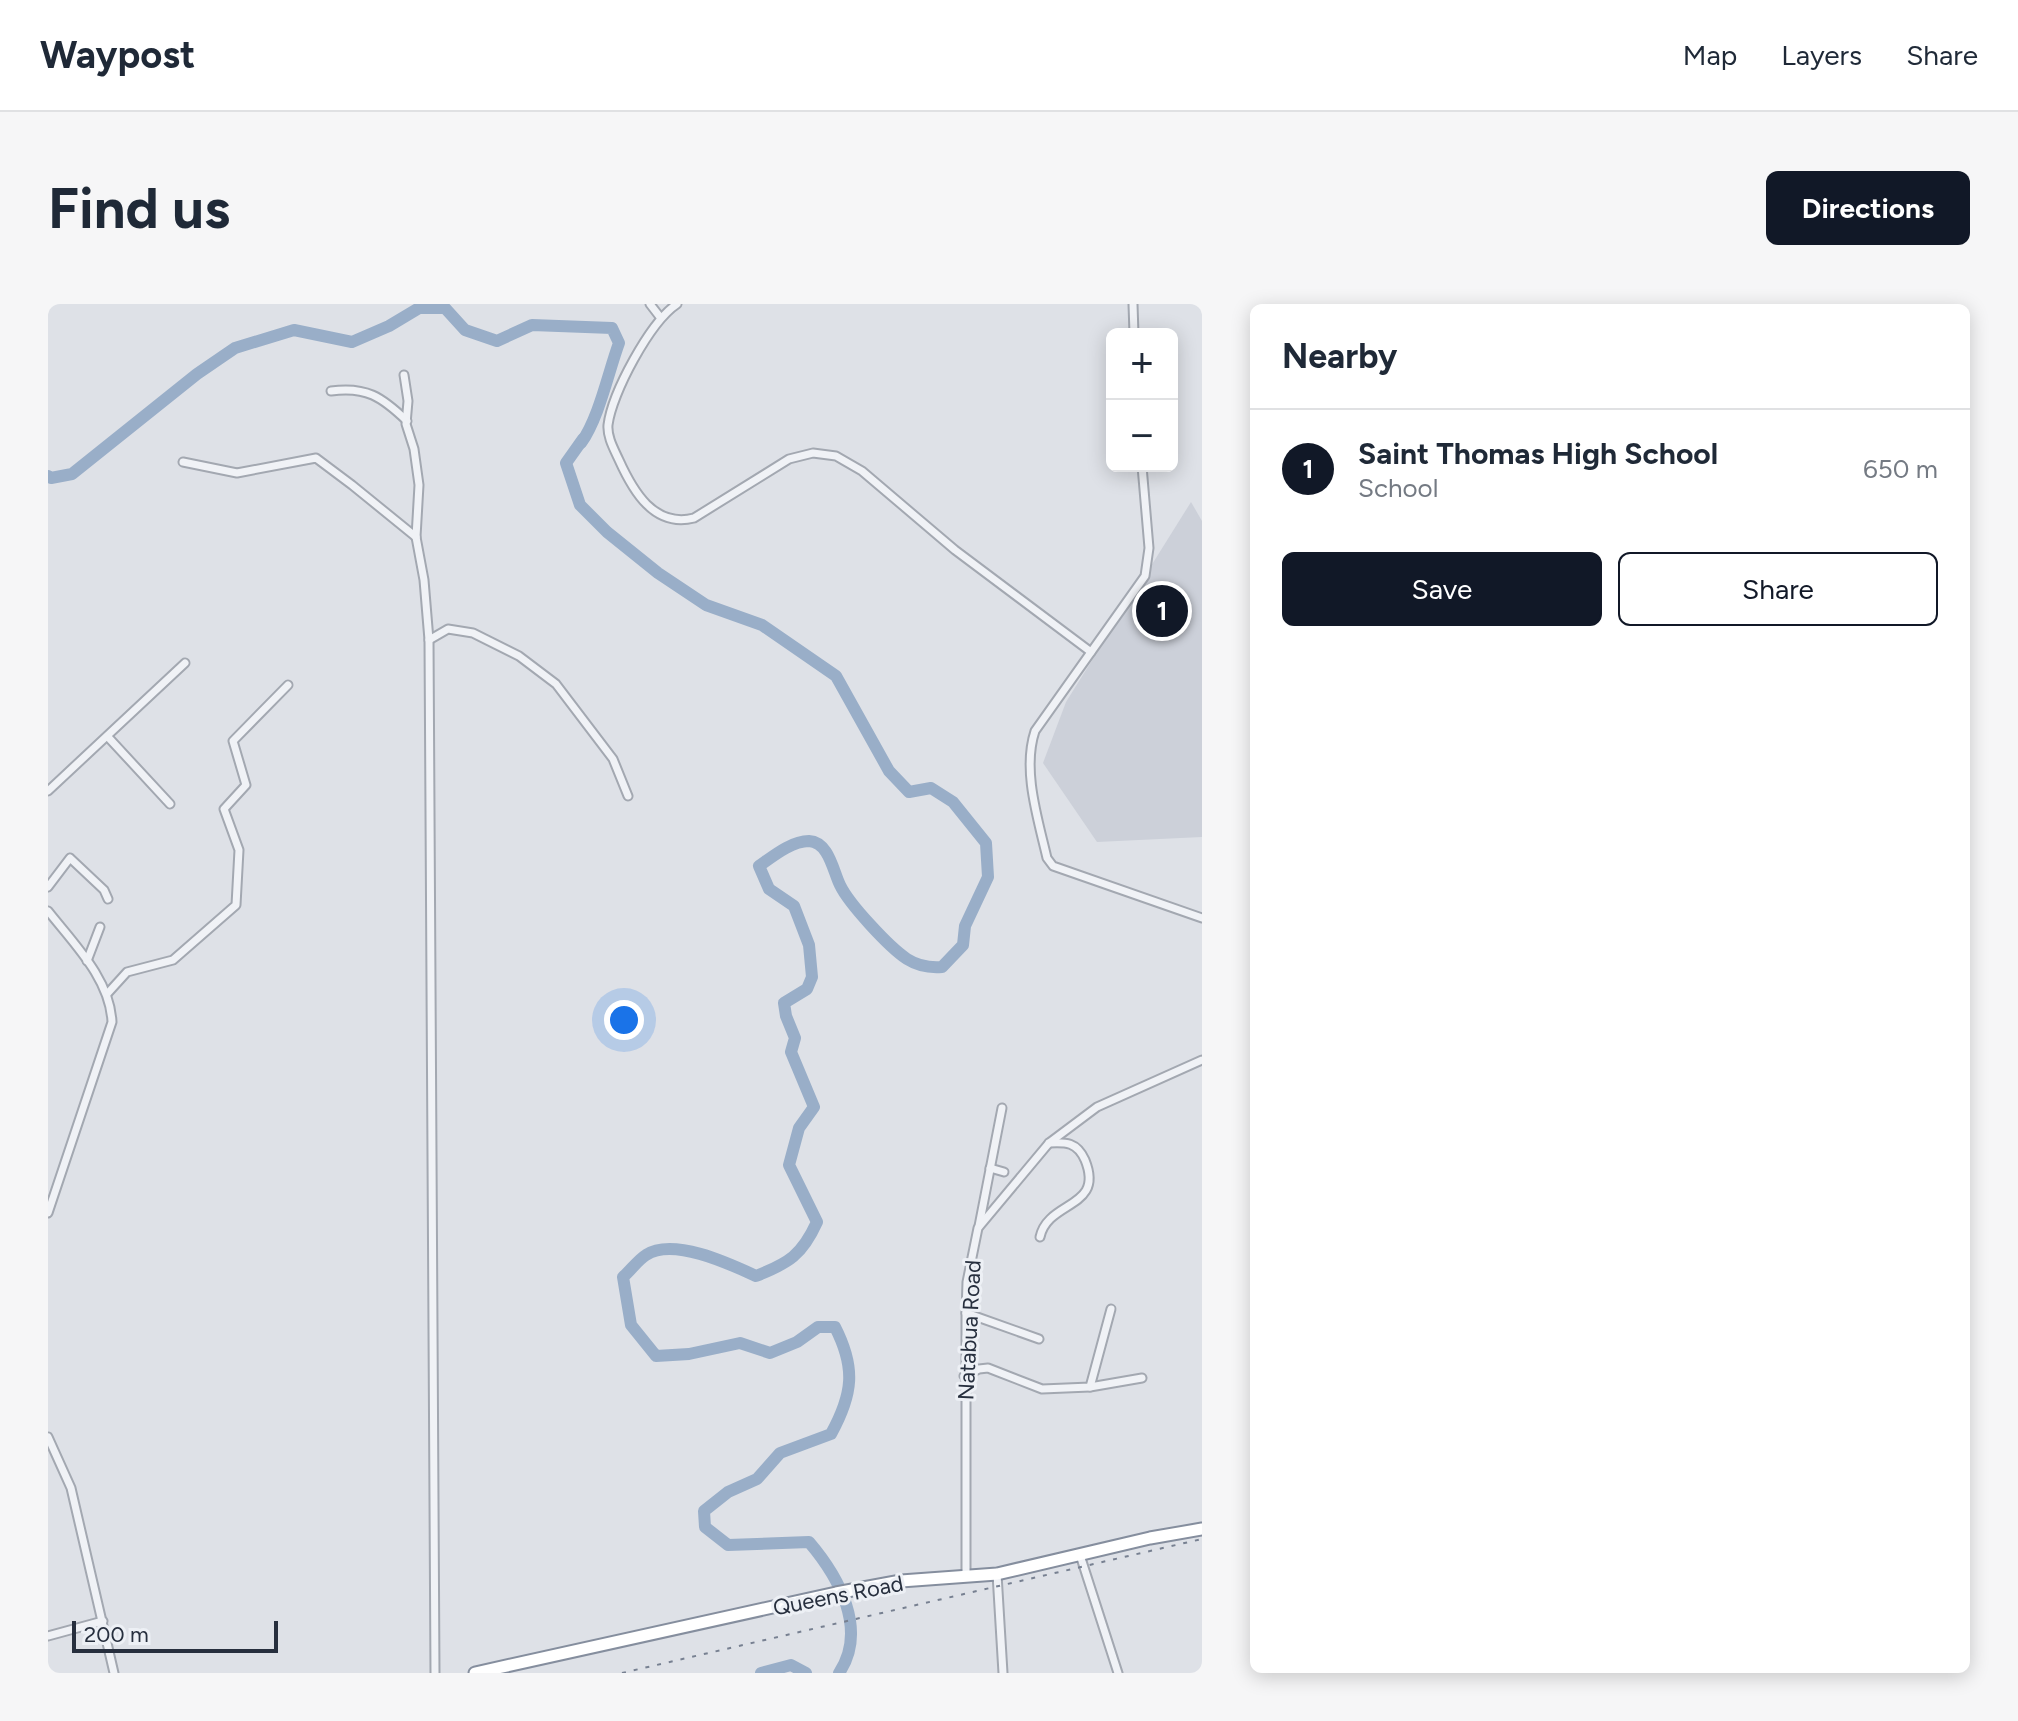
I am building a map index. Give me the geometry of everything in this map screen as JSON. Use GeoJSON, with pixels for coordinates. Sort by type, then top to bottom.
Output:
{"type":"FeatureCollection","features":[{"type":"Feature","properties":{"kind":"highway","name":"Queens Road"},"geometry":{"type":"LineString","coordinates":[[475,1673],[836,1593],[901,1581],[997,1574],[1202,1529]]}},
{"type":"Feature","properties":{"kind":"street"},"geometry":{"type":"LineString","coordinates":[[650,304],[660,317]]}},
{"type":"Feature","properties":{"kind":"street"},"geometry":{"type":"LineString","coordinates":[[677,304],[660,317],[636,356],[608,426],[610,439],[625,473],[645,505],[670,519],[694,518],[789,459],[804,454],[836,456],[862,471],[955,550],[1091,652]]}},
{"type":"Feature","properties":{"kind":"street"},"geometry":{"type":"LineString","coordinates":[[1133,304],[1134,328]]}},
{"type":"Feature","properties":{"kind":"street"},"geometry":{"type":"LineString","coordinates":[[404,375],[407,421],[419,485],[416,537],[424,580],[429,640],[435,1673]]}},
{"type":"Feature","properties":{"kind":"street"},"geometry":{"type":"LineString","coordinates":[[331,391],[366,391],[407,421]]}},
{"type":"Feature","properties":{"kind":"street"},"geometry":{"type":"LineString","coordinates":[[183,462],[237,473],[316,458],[416,537]]}},
{"type":"Feature","properties":{"kind":"street"},"geometry":{"type":"LineString","coordinates":[[1143,472],[1149,548],[1145,576],[1043,717],[1031,742],[1033,789],[1047,858],[1057,868],[1202,918]]}},
{"type":"Feature","properties":{"kind":"street"},"geometry":{"type":"LineString","coordinates":[[429,640],[448,629],[473,633],[519,656],[556,684],[613,759],[628,796]]}},
{"type":"Feature","properties":{"kind":"street"},"geometry":{"type":"LineString","coordinates":[[48,791],[185,663]]}},
{"type":"Feature","properties":{"kind":"street"},"geometry":{"type":"LineString","coordinates":[[107,994],[127,972],[173,960],[236,905],[239,850],[224,809],[246,785],[233,741],[288,685]]}},
{"type":"Feature","properties":{"kind":"street"},"geometry":{"type":"LineString","coordinates":[[108,737],[170,804]]}},
{"type":"Feature","properties":{"kind":"street"},"geometry":{"type":"LineString","coordinates":[[48,887],[70,858],[104,890],[108,899]]}},
{"type":"Feature","properties":{"kind":"street"},"geometry":{"type":"LineString","coordinates":[[48,911],[87,961],[107,994],[112,1022],[48,1213]]}},
{"type":"Feature","properties":{"kind":"street"},"geometry":{"type":"LineString","coordinates":[[87,961],[100,927]]}},
{"type":"Feature","properties":{"kind":"street","name":"Natabua Road"},"geometry":{"type":"LineString","coordinates":[[966,1575],[964,1376],[967,1282],[978,1228],[1049,1143],[1097,1107],[1202,1060]]}},
{"type":"Feature","properties":{"kind":"street"},"geometry":{"type":"LineString","coordinates":[[978,1228],[1002,1108]]}},
{"type":"Feature","properties":{"kind":"street"},"geometry":{"type":"LineString","coordinates":[[1040,1237],[1045,1223],[1082,1198],[1089,1188],[1085,1160],[1076,1146],[1069,1142],[1049,1143]]}},
{"type":"Feature","properties":{"kind":"street"},"geometry":{"type":"LineString","coordinates":[[990,1168],[1004,1172]]}},
{"type":"Feature","properties":{"kind":"street"},"geometry":{"type":"LineString","coordinates":[[1090,1387],[1111,1309]]}},
{"type":"Feature","properties":{"kind":"street"},"geometry":{"type":"LineString","coordinates":[[966,1313],[1039,1339]]}},
{"type":"Feature","properties":{"kind":"street"},"geometry":{"type":"LineString","coordinates":[[964,1376],[988,1368],[1042,1389],[1090,1387],[1142,1378]]}},
{"type":"Feature","properties":{"kind":"street"},"geometry":{"type":"LineString","coordinates":[[48,1437],[71,1488],[114,1673]]}},
{"type":"Feature","properties":{"kind":"street"},"geometry":{"type":"LineString","coordinates":[[1080,1555],[1118,1673]]}},
{"type":"Feature","properties":{"kind":"street"},"geometry":{"type":"LineString","coordinates":[[997,1574],[1003,1673]]}},
{"type":"Feature","properties":{"kind":"street"},"geometry":{"type":"LineString","coordinates":[[48,1636],[103,1621]]}},
{"type":"Feature","properties":{"kind":"shaded area"},"geometry":{"type":"Polygon","coordinates":[[[1191,502],[1202,521],[1202,837],[1097,842],[1043,763],[1066,702],[1191,502]]]}},
{"type":"Feature","properties":{"kind":"waterway"},"geometry":{"type":"LineString","coordinates":[[48,476],[72,474],[197,374],[235,348],[294,330],[352,342],[389,326],[419,308],[445,308],[465,330],[497,341],[532,325],[612,328],[619,343],[598,408],[581,443]]}},
{"type":"Feature","properties":{"kind":"waterway"},"geometry":{"type":"LineString","coordinates":[[583,439],[566,463],[580,505],[607,532],[658,573],[706,605],[762,625],[836,676],[889,771],[909,792],[931,788],[953,802],[986,843],[988,877],[965,926],[963,945],[942,967],[924,966],[911,961],[880,935],[845,893],[826,852],[816,843],[795,844],[759,866],[769,889],[794,906],[809,945],[812,977],[807,989],[784,1003],[795,1038],[791,1052],[814,1107],[799,1128],[789,1165],[817,1222],[800,1250],[777,1267],[756,1276],[701,1254],[671,1249],[646,1255],[623,1277],[631,1325],[656,1356],[689,1354],[740,1343],[770,1353],[797,1342],[818,1327],[835,1327],[846,1355],[849,1381],[844,1406],[831,1434],[780,1453],[757,1479],[728,1492],[704,1511],[705,1527],[728,1545],[809,1542],[830,1571],[846,1604],[851,1639],[839,1673]]}},
{"type":"Feature","properties":{"kind":"waterway"},"geometry":{"type":"LineString","coordinates":[[761,1673],[791,1665],[806,1673]]}},
{"type":"Feature","properties":{"kind":"railway"},"geometry":{"type":"LineString","coordinates":[[622,1673],[1202,1539]]}},
{"type":"Feature","properties":{"kind":"place","name":"Saint Thomas High School"},"geometry":{"type":"Point","coordinates":[1162,611]}}]}
